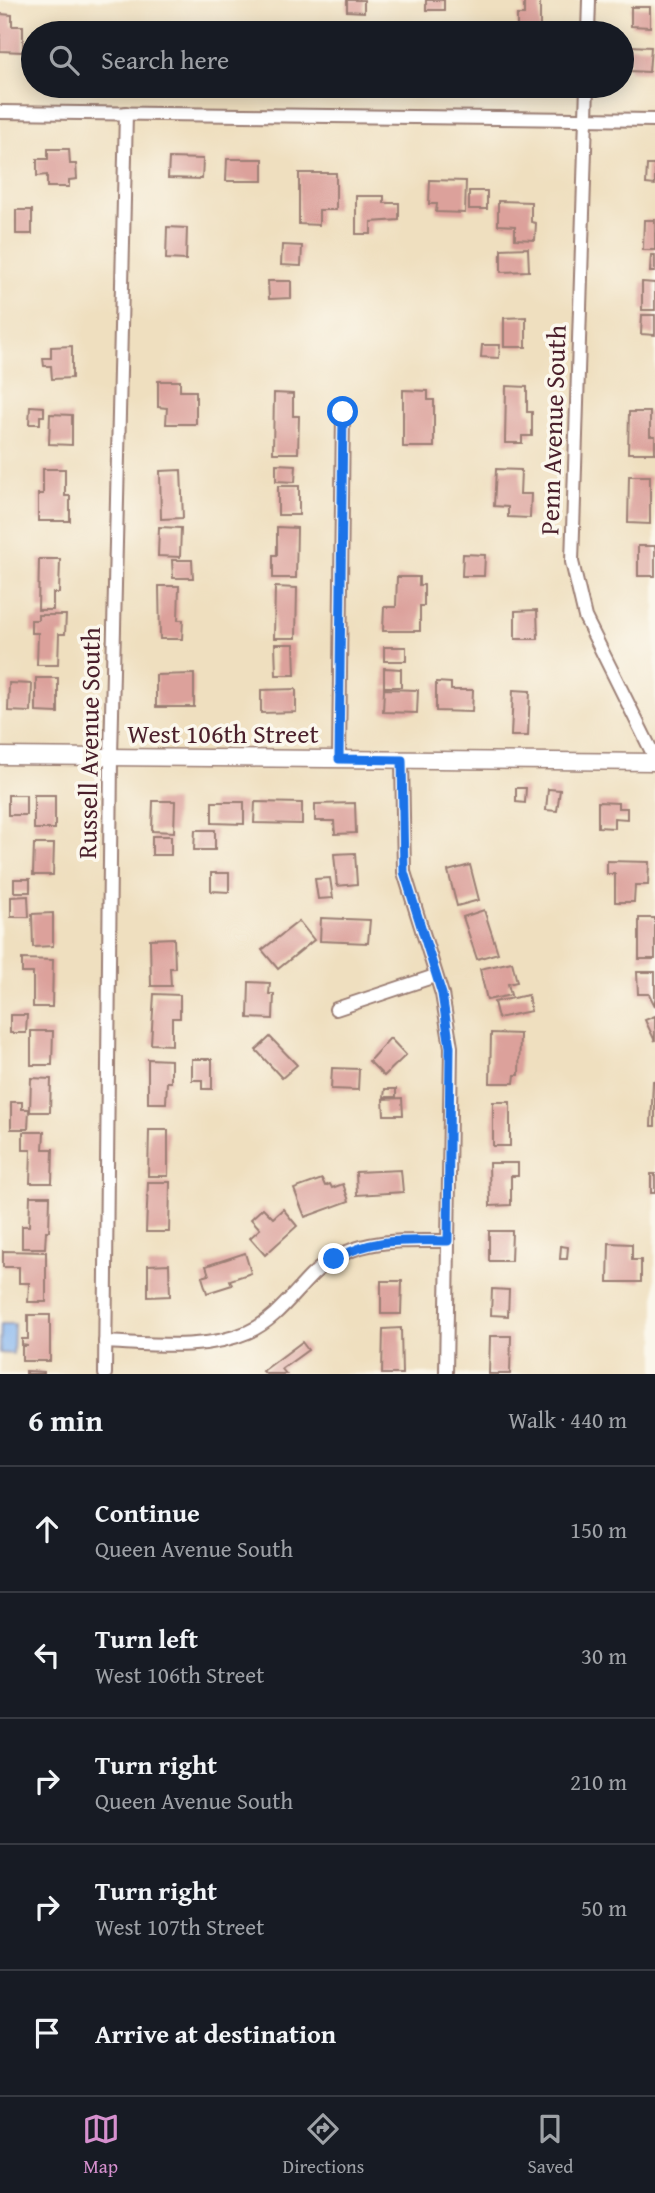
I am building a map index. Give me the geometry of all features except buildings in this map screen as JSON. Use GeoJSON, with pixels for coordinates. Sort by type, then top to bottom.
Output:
{"type":"FeatureCollection","features":[{"type":"Feature","properties":{"kind":"street"},"geometry":{"type":"LineString","coordinates":[[588,21],[589,0]]}},
{"type":"Feature","properties":{"kind":"street","name":"Penn Avenue South"},"geometry":{"type":"LineString","coordinates":[[587,98],[572,562],[585,617],[655,760]]}},
{"type":"Feature","properties":{"kind":"street"},"geometry":{"type":"LineString","coordinates":[[0,112],[655,120]]}},
{"type":"Feature","properties":{"kind":"street","name":"Russell Avenue South"},"geometry":{"type":"LineString","coordinates":[[105,1374],[111,757],[126,113]]}},
{"type":"Feature","properties":{"kind":"street"},"geometry":{"type":"LineString","coordinates":[[339,759],[343,412]]}},
{"type":"Feature","properties":{"kind":"street","name":"West 106th Street"},"geometry":{"type":"LineString","coordinates":[[0,756],[655,760]]}},
{"type":"Feature","properties":{"kind":"street"},"geometry":{"type":"LineString","coordinates":[[402,760],[404,872],[445,1007],[450,1047],[446,1374]]}},
{"type":"Feature","properties":{"kind":"street"},"geometry":{"type":"LineString","coordinates":[[336,1009],[435,976]]}},
{"type":"Feature","properties":{"kind":"street"},"geometry":{"type":"LineString","coordinates":[[105,1342],[191,1344],[221,1341],[250,1331],[275,1315],[313,1274],[357,1247],[382,1241],[448,1241]]}},
{"type":"Feature","properties":{"kind":"water"},"geometry":{"type":"Polygon","coordinates":[[[1,1324],[14,1324],[13,1354],[0,1353],[1,1324]]]}},
{"type":"Feature","properties":{"kind":"route"},"geometry":{"type":"LineString","coordinates":[[334,1259],[357,1247],[382,1241],[448,1241],[448,1020],[404,872],[402,760],[339,759],[343,412]]}}]}
